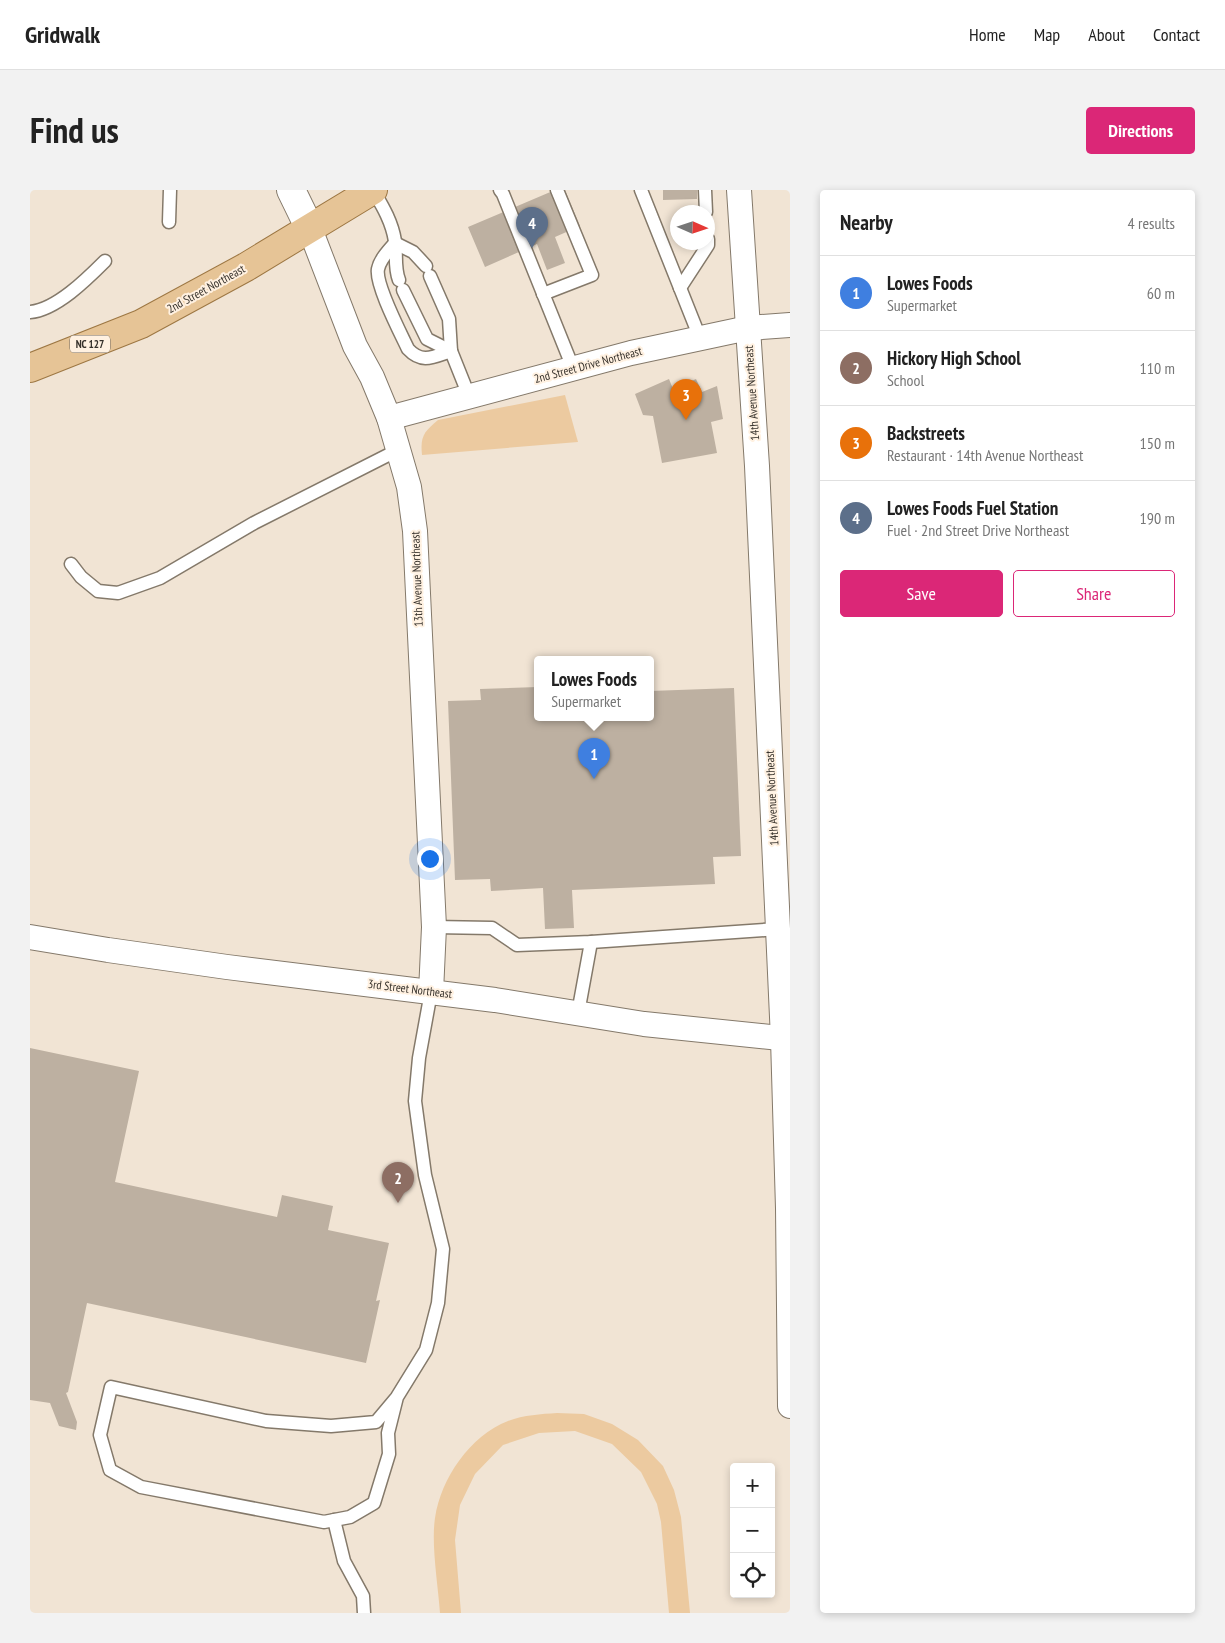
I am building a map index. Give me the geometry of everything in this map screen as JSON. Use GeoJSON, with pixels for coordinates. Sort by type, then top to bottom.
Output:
{"type":"FeatureCollection","features":[{"type":"Feature","properties":{"kind":"main road","name":"13th Avenue Northeast"},"geometry":{"type":"LineString","coordinates":[[291,190],[310,229]]}},
{"type":"Feature","properties":{"kind":"main road","name":"2nd Street Northeast"},"geometry":{"type":"LineString","coordinates":[[30,368],[141,324],[246,267],[373,190]]}},
{"type":"Feature","properties":{"kind":"street","name":"14th Avenue Northeast"},"geometry":{"type":"LineString","coordinates":[[739,190],[758,485],[778,929],[787,1039],[790,1406]]}},
{"type":"Feature","properties":{"kind":"street","name":"13th Avenue Northeast"},"geometry":{"type":"LineString","coordinates":[[310,229],[355,346],[372,377],[388,418],[409,487],[415,531],[434,927],[431,992]]}},
{"type":"Feature","properties":{"kind":"street","name":"2nd Street Drive Northeast"},"geometry":{"type":"LineString","coordinates":[[388,418],[631,353],[748,328],[790,325]]}},
{"type":"Feature","properties":{"kind":"street","name":"3rd Street Northeast"},"geometry":{"type":"LineString","coordinates":[[30,937],[218,966],[495,1000],[644,1024],[787,1039]]}},
{"type":"Feature","properties":{"kind":"lane"},"geometry":{"type":"LineString","coordinates":[[169,222],[170,190]]}},
{"type":"Feature","properties":{"kind":"lane"},"geometry":{"type":"LineString","coordinates":[[373,190],[390,218],[395,243],[395,270],[401,285],[427,339],[450,351]]}},
{"type":"Feature","properties":{"kind":"lane"},"geometry":{"type":"LineString","coordinates":[[543,294],[592,275],[557,190]]}},
{"type":"Feature","properties":{"kind":"lane"},"geometry":{"type":"LineString","coordinates":[[641,190],[700,338]]}},
{"type":"Feature","properties":{"kind":"lane"},"geometry":{"type":"LineString","coordinates":[[705,190],[706,205]]}},
{"type":"Feature","properties":{"kind":"lane"},"geometry":{"type":"LineString","coordinates":[[504,191],[573,368]]}},
{"type":"Feature","properties":{"kind":"lane"},"geometry":{"type":"LineString","coordinates":[[395,243],[413,252],[428,271],[449,319],[450,351],[469,396]]}},
{"type":"Feature","properties":{"kind":"lane"},"geometry":{"type":"LineString","coordinates":[[395,243],[384,256],[378,269],[379,283],[408,349],[415,357],[429,358],[450,351]]}},
{"type":"Feature","properties":{"kind":"lane"},"geometry":{"type":"LineString","coordinates":[[680,288],[705,250]]}},
{"type":"Feature","properties":{"kind":"lane"},"geometry":{"type":"LineString","coordinates":[[30,312],[36,312],[54,304],[90,276],[105,261]]}},
{"type":"Feature","properties":{"kind":"lane"},"geometry":{"type":"LineString","coordinates":[[71,564],[81,577],[98,591],[118,593],[160,578],[254,523],[398,450]]}},
{"type":"Feature","properties":{"kind":"lane"},"geometry":{"type":"LineString","coordinates":[[434,927],[492,928],[517,945],[591,942],[778,929]]}},
{"type":"Feature","properties":{"kind":"lane"},"geometry":{"type":"LineString","coordinates":[[578,1014],[591,942]]}},
{"type":"Feature","properties":{"kind":"lane"},"geometry":{"type":"LineString","coordinates":[[397,1397],[388,1433],[389,1454],[374,1502],[350,1517],[324,1522],[141,1487],[110,1470],[100,1435],[110,1387],[266,1421],[331,1426],[376,1422],[397,1397],[426,1350],[438,1303],[443,1249],[425,1175],[415,1101],[419,1058],[431,992]]}},
{"type":"Feature","properties":{"kind":"lane"},"geometry":{"type":"LineString","coordinates":[[334,1520],[344,1561],[363,1596],[364,1613]]}},
{"type":"Feature","properties":{"kind":"shaded area"},"geometry":{"type":"Polygon","coordinates":[[[565,395],[578,442],[422,455],[422,439],[429,428],[438,420],[565,395]]]}},
{"type":"Feature","properties":{"kind":"shaded area"},"geometry":{"type":"Polygon","coordinates":[[[557,1413],[584,1414],[612,1424],[638,1440],[663,1466],[674,1490],[681,1517],[690,1613],[669,1613],[661,1522],[657,1504],[641,1472],[612,1444],[575,1431],[539,1433],[503,1445],[475,1474],[460,1505],[455,1540],[461,1613],[440,1613],[434,1552],[434,1529],[438,1503],[451,1474],[470,1448],[494,1428],[520,1417],[557,1413]]]}},
{"type":"Feature","properties":{"kind":"building"},"geometry":{"type":"Polygon","coordinates":[[[555,190],[565,190],[580,226],[555,237],[565,263],[547,270],[537,244],[485,267],[468,227],[555,190]]]}},
{"type":"Feature","properties":{"kind":"building"},"geometry":{"type":"Polygon","coordinates":[[[663,190],[697,190],[697,199],[663,200],[663,190]]]}},
{"type":"Feature","properties":{"kind":"building"},"geometry":{"type":"Polygon","coordinates":[[[669,379],[673,389],[696,379],[702,392],[717,386],[723,419],[711,422],[717,453],[662,463],[653,416],[643,415],[635,394],[669,379]]]}},
{"type":"Feature","properties":{"kind":"building"},"geometry":{"type":"Polygon","coordinates":[[[534,687],[534,721],[654,721],[654,691],[734,688],[741,856],[713,857],[715,884],[572,890],[574,928],[545,929],[543,888],[491,891],[490,879],[455,880],[448,701],[481,700],[480,689],[534,687]]]}},
{"type":"Feature","properties":{"kind":"building"},"geometry":{"type":"Polygon","coordinates":[[[30,1048],[139,1071],[115,1182],[277,1217],[282,1195],[333,1206],[328,1230],[389,1243],[376,1301],[380,1300],[366,1363],[87,1303],[68,1392],[66,1393],[77,1422],[76,1430],[59,1426],[50,1403],[30,1400],[30,1048]]]}},
{"type":"Feature","properties":{"kind":"place","name":"Lowes Foods Fuel Station"},"geometry":{"type":"Point","coordinates":[532,248]}},
{"type":"Feature","properties":{"kind":"place","name":"Backstreets"},"geometry":{"type":"Point","coordinates":[686,420]}},
{"type":"Feature","properties":{"kind":"place","name":"Lowes Foods"},"geometry":{"type":"Point","coordinates":[594,779]}},
{"type":"Feature","properties":{"kind":"place","name":"Hickory High School"},"geometry":{"type":"Point","coordinates":[398,1203]}}]}
